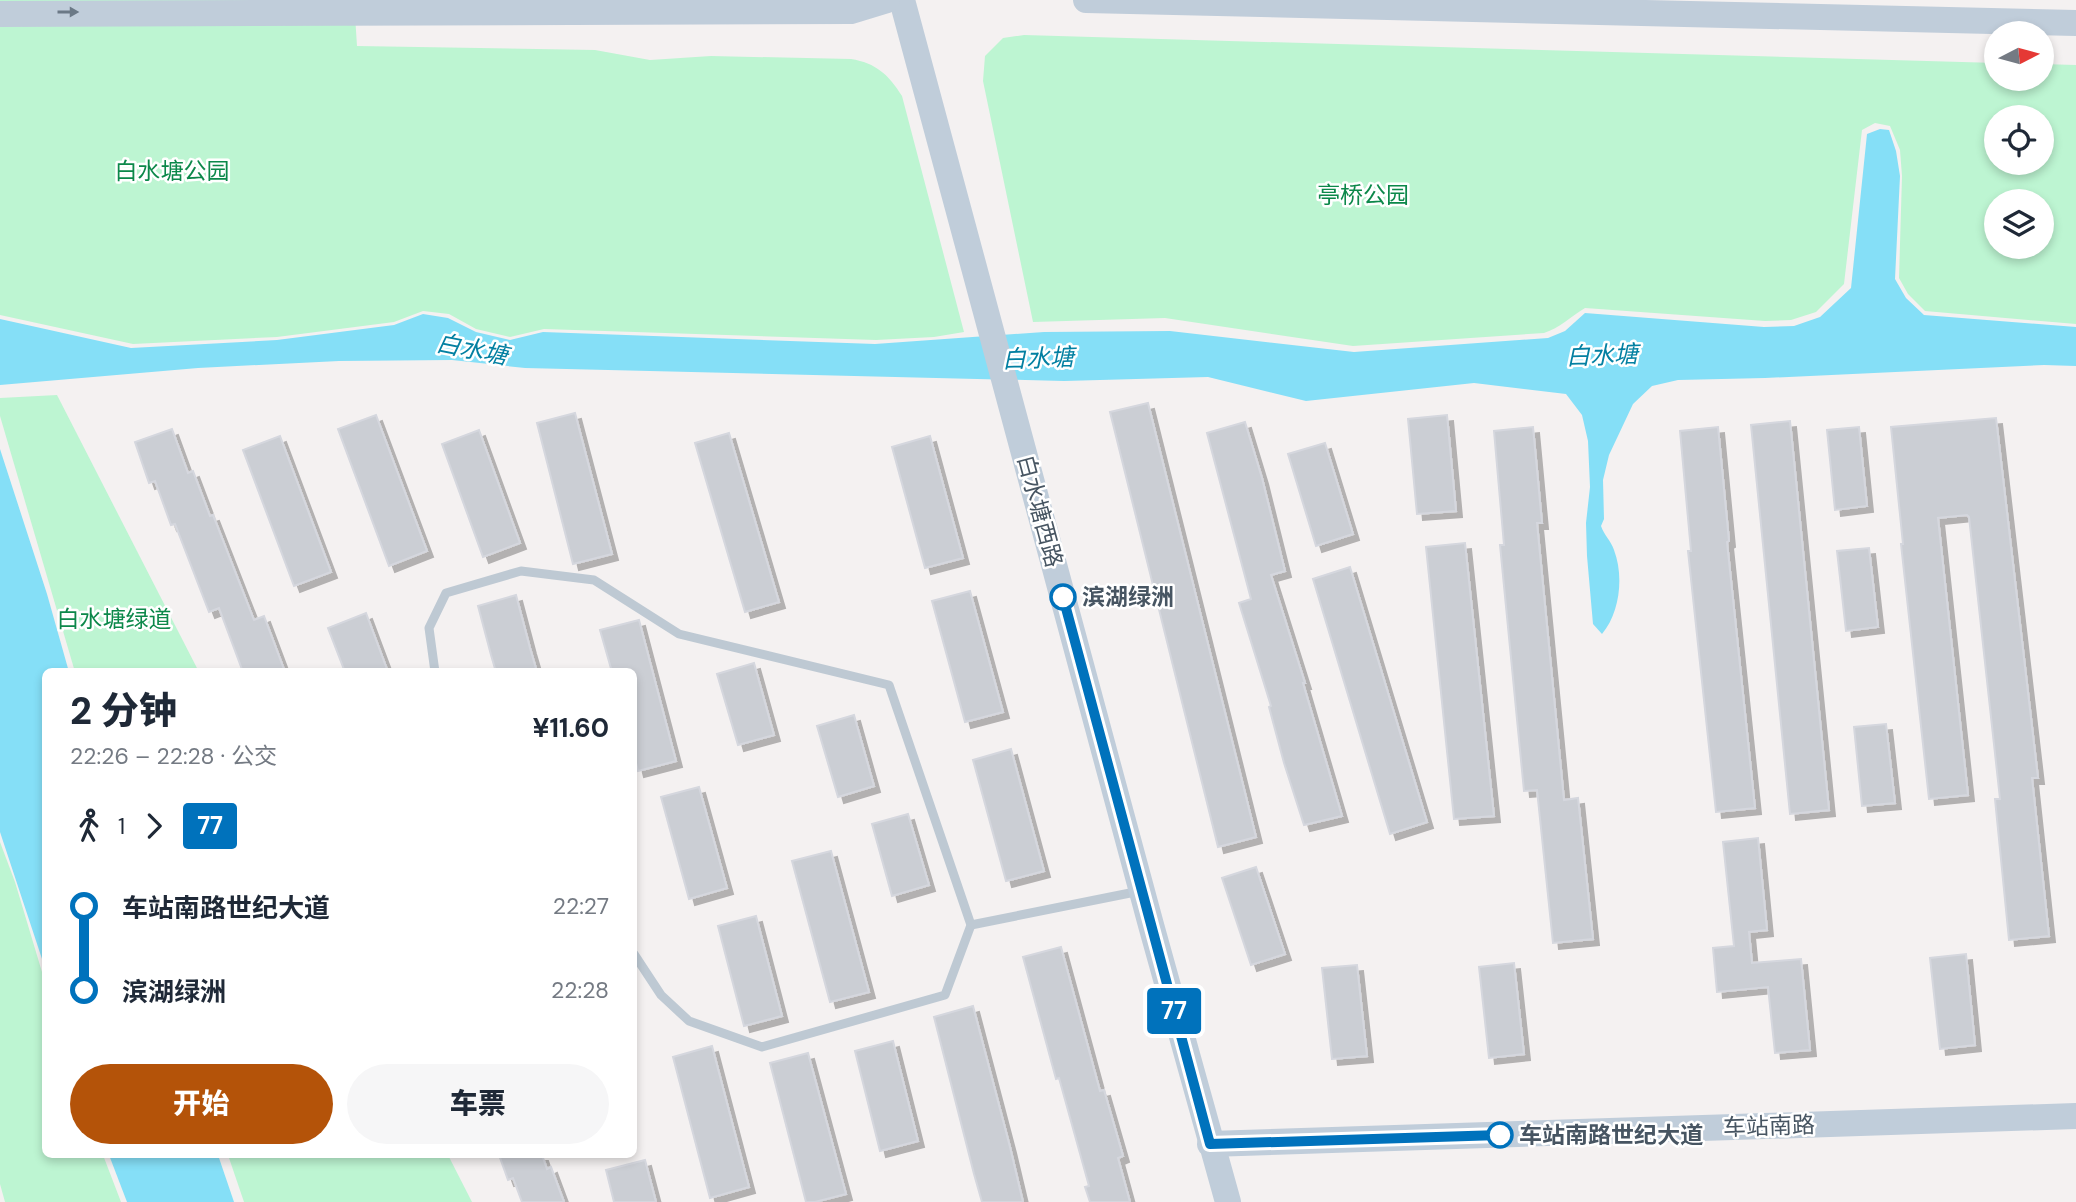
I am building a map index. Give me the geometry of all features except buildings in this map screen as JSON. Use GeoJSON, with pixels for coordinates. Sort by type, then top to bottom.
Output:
{"type":"FeatureCollection","features":[{"type":"Feature","properties":{"kind":"street"},"geometry":{"type":"LineString","coordinates":[[0,14],[851,11],[887,0]]}},
{"type":"Feature","properties":{"kind":"street","name":"白水塘西路"},"geometry":{"type":"LineString","coordinates":[[902,0],[1141,891],[1228,1202]]}},
{"type":"Feature","properties":{"kind":"street"},"geometry":{"type":"LineString","coordinates":[[1086,0],[2076,23]]}},
{"type":"Feature","properties":{"kind":"street","name":"车站南路"},"geometry":{"type":"LineString","coordinates":[[1210,1144],[2076,1116]]}},
{"type":"Feature","properties":{"kind":"lane"},"geometry":{"type":"LineString","coordinates":[[434,668],[429,628],[446,593],[521,571],[594,580],[679,634],[890,685],[971,925],[945,995],[762,1047],[689,1021],[661,995],[637,959]]}},
{"type":"Feature","properties":{"kind":"lane"},"geometry":{"type":"LineString","coordinates":[[971,925],[1141,891]]}},
{"type":"Feature","properties":{"kind":"green space","name":"白水塘公园"},"geometry":{"type":"Polygon","coordinates":[[[0,0],[354,0],[357,46],[595,50],[650,60],[711,56],[851,59],[868,64],[887,76],[902,96],[964,332],[934,337],[876,340],[544,329],[510,337],[476,329],[449,314],[423,311],[394,322],[277,337],[133,344],[0,315],[0,0]]]}},
{"type":"Feature","properties":{"kind":"green space","name":"亭桥公园"},"geometry":{"type":"Polygon","coordinates":[[[1024,35],[1984,63],[1984,91],[2054,91],[2054,64],[2076,65],[2076,324],[1925,311],[1908,294],[1899,278],[1902,176],[1900,150],[1890,126],[1875,123],[1862,130],[1844,284],[1816,312],[1791,320],[1765,321],[1585,308],[1544,333],[1353,346],[1165,318],[1033,322],[983,81],[985,56],[1003,38],[1024,35]]]}},
{"type":"Feature","properties":{"kind":"green space","name":"白水塘绿道"},"geometry":{"type":"Polygon","coordinates":[[[57,395],[197,668],[74,668],[0,416],[0,398],[57,395]]]}},
{"type":"Feature","properties":{"kind":"green space"},"geometry":{"type":"Polygon","coordinates":[[[0,842],[42,972],[42,1158],[104,1158],[121,1202],[5,1202],[0,1184],[0,842]]]}},
{"type":"Feature","properties":{"kind":"green space"},"geometry":{"type":"Polygon","coordinates":[[[229,1158],[450,1158],[472,1202],[244,1202],[229,1158]]]}},
{"type":"Feature","properties":{"kind":"water","name":"白水塘"},"geometry":{"type":"Polygon","coordinates":[[[1880,129],[1889,130],[1900,176],[1895,279],[1906,298],[1924,315],[2076,327],[2076,366],[2044,365],[1678,380],[1652,386],[1633,404],[1609,455],[1603,480],[1604,519],[1601,526],[1614,550],[1619,582],[1613,616],[1602,634],[1593,624],[1587,556],[1586,523],[1590,487],[1588,441],[1582,415],[1566,394],[1474,383],[1306,401],[1208,377],[1064,381],[525,368],[452,360],[339,361],[198,368],[0,385],[0,319],[131,348],[277,340],[394,325],[423,314],[448,318],[476,332],[510,340],[543,332],[875,344],[1044,332],[1170,331],[1354,352],[1548,338],[1565,331],[1585,313],[1764,327],[1794,326],[1820,317],[1851,288],[1867,134],[1880,129]]]}},
{"type":"Feature","properties":{"kind":"water"},"geometry":{"type":"Polygon","coordinates":[[[0,449],[68,668],[42,668],[42,959],[0,832],[0,449]]]}},
{"type":"Feature","properties":{"kind":"water"},"geometry":{"type":"Polygon","coordinates":[[[110,1158],[219,1158],[234,1202],[127,1202],[110,1158]]]}},
{"type":"Feature","properties":{"kind":"bus line","name":"77"},"geometry":{"type":"LineString","coordinates":[[1063,597],[1210,1144],[1500,1135]]}},
{"type":"Feature","properties":{"kind":"place","name":"滨湖绿洲"},"geometry":{"type":"Point","coordinates":[1063,597]}},
{"type":"Feature","properties":{"kind":"place","name":"车站南路世纪大道"},"geometry":{"type":"Point","coordinates":[1500,1135]}}]}
